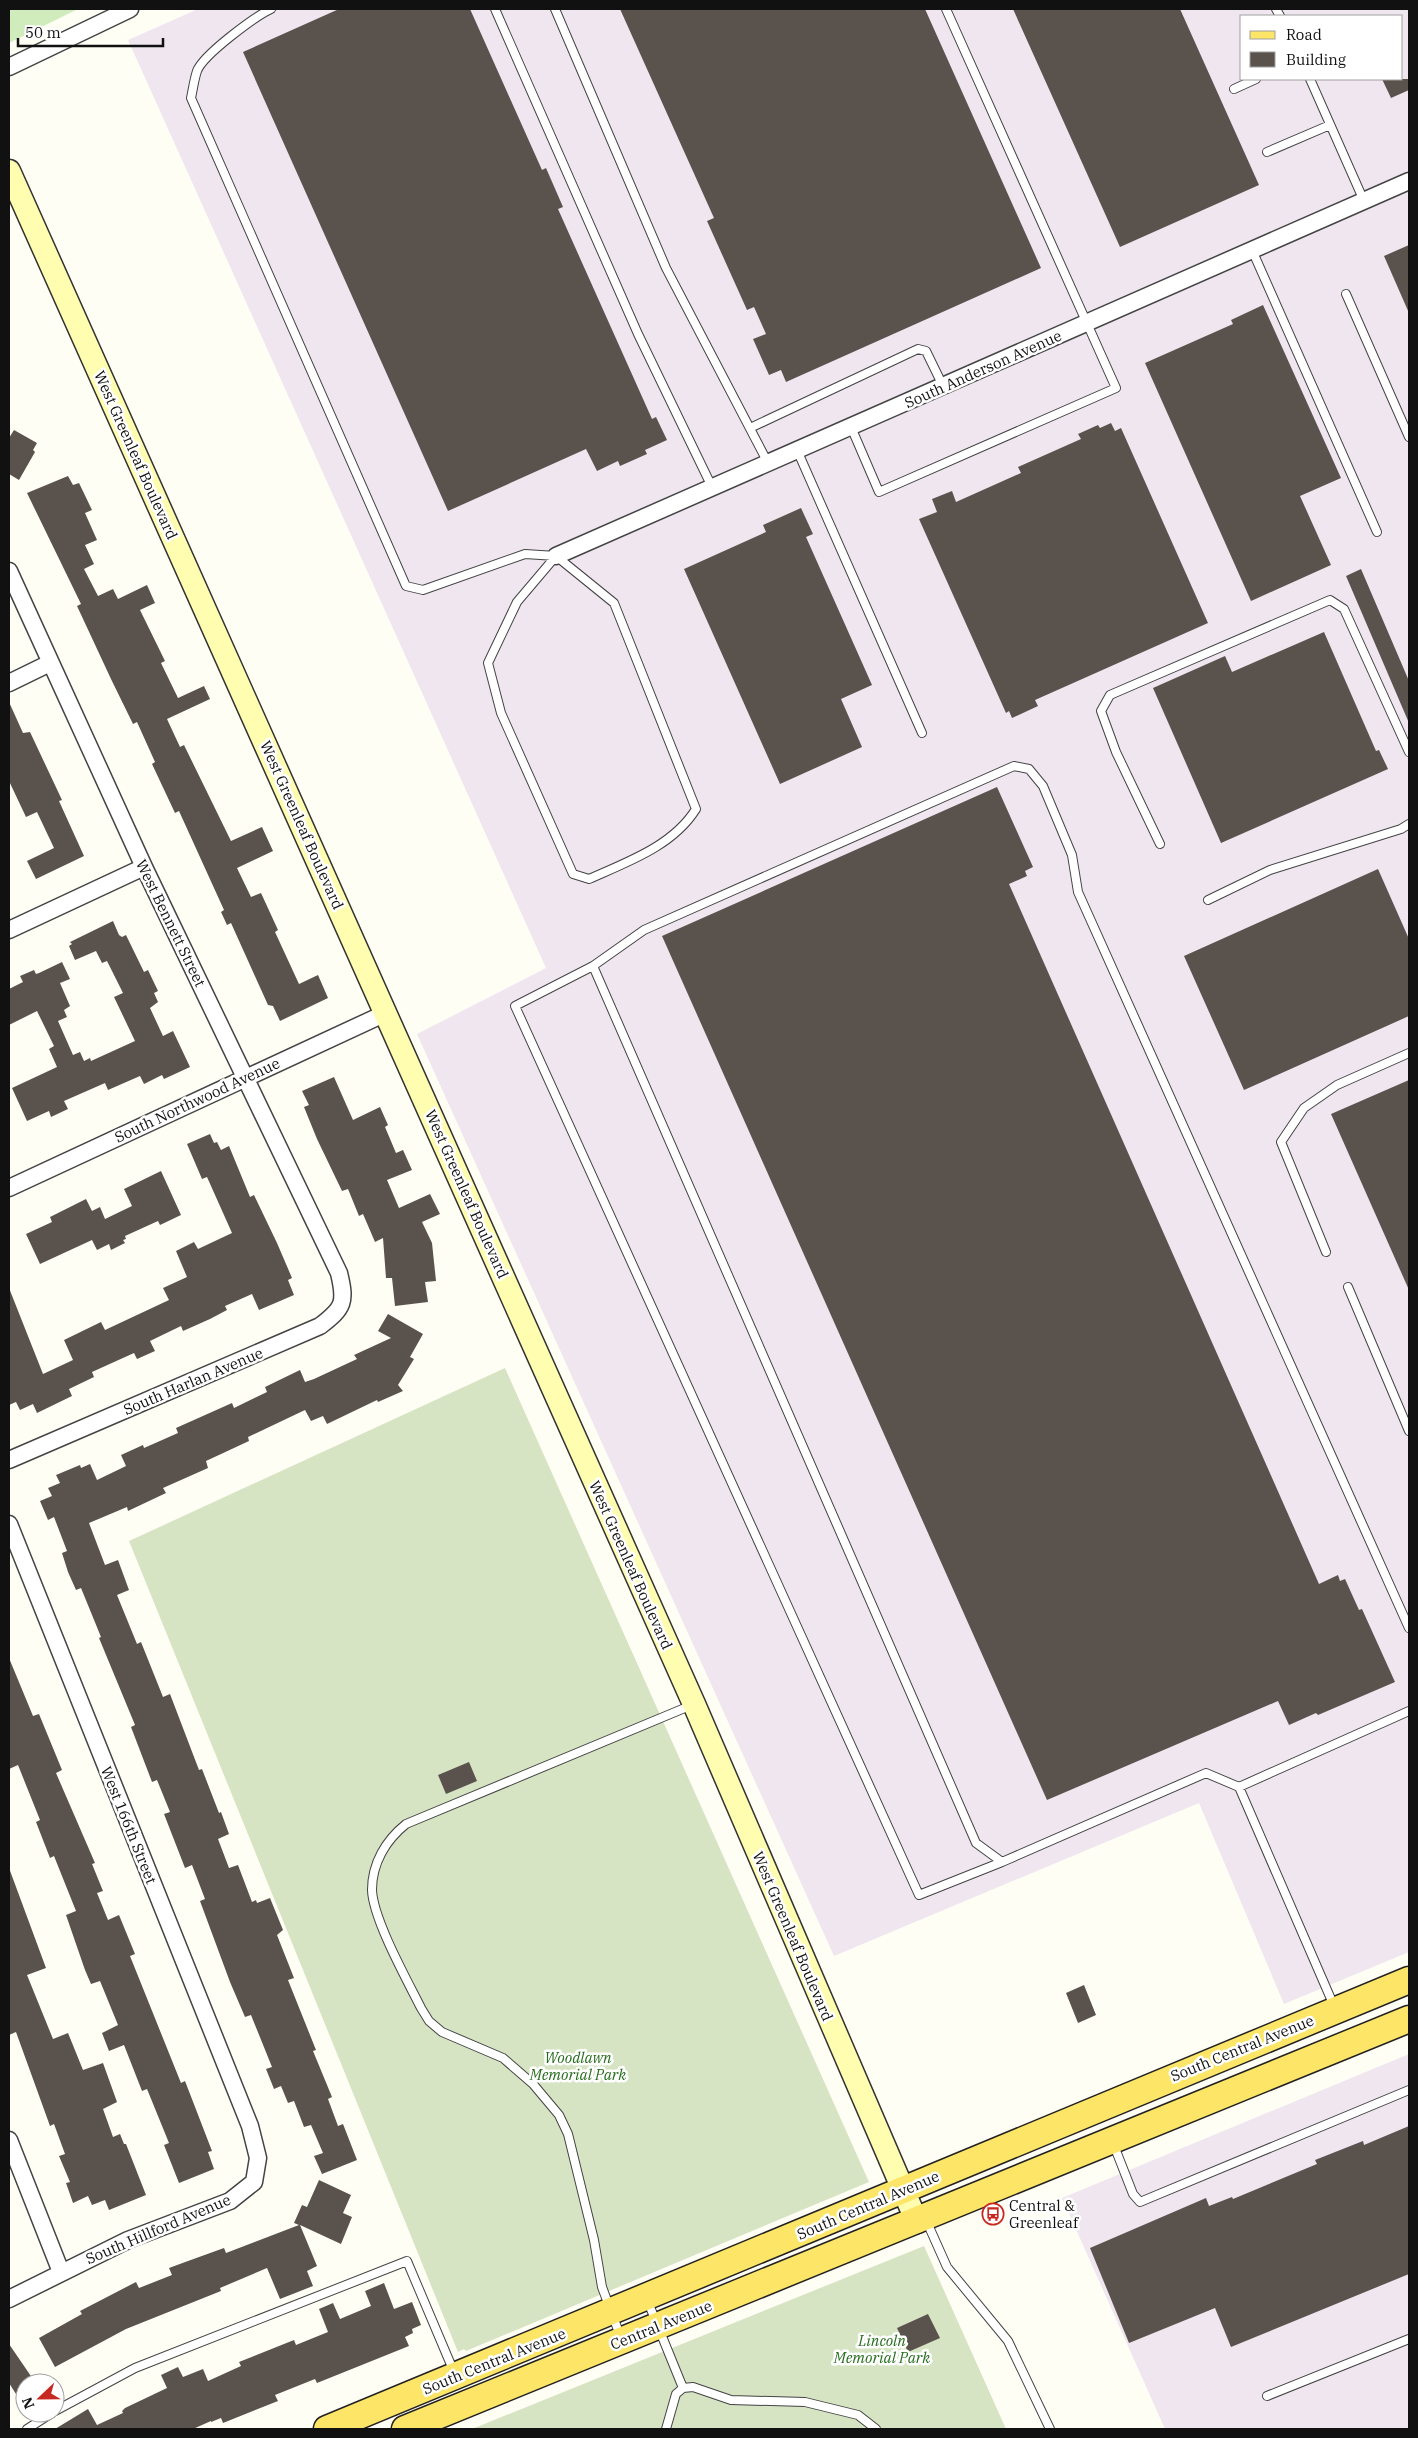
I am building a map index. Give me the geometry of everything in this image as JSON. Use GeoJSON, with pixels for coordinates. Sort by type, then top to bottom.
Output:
{"type":"FeatureCollection","features":[{"type":"Feature","properties":{"kind":"main road","name":"South Central Avenue"},"geometry":{"type":"LineString","coordinates":[[327,2429],[646,2298],[1087,2111],[1409,1980]]}},
{"type":"Feature","properties":{"kind":"main road"},"geometry":{"type":"LineString","coordinates":[[921,2220],[1409,2019]]}},
{"type":"Feature","properties":{"kind":"main road","name":"Central Avenue"},"geometry":{"type":"LineString","coordinates":[[405,2429],[921,2220]]}},
{"type":"Feature","properties":{"kind":"street"},"geometry":{"type":"LineString","coordinates":[[9,67],[130,9]]}},
{"type":"Feature","properties":{"kind":"street","name":"West Greenleaf Boulevard"},"geometry":{"type":"LineString","coordinates":[[9,171],[694,1704],[904,2190],[921,2220]]}},
{"type":"Feature","properties":{"kind":"street","name":"South Anderson Avenue"},"geometry":{"type":"LineString","coordinates":[[556,556],[1409,181]]}},
{"type":"Feature","properties":{"kind":"street","name":"West Bennett Street"},"geometry":{"type":"LineString","coordinates":[[9,571],[144,867],[247,1077],[339,1273]]}},
{"type":"Feature","properties":{"kind":"street"},"geometry":{"type":"LineString","coordinates":[[9,683],[50,663]]}},
{"type":"Feature","properties":{"kind":"street"},"geometry":{"type":"LineString","coordinates":[[9,930],[144,867]]}},
{"type":"Feature","properties":{"kind":"street","name":"South Northwood Avenue"},"geometry":{"type":"LineString","coordinates":[[9,1188],[386,1013]]}},
{"type":"Feature","properties":{"kind":"street","name":"South Harlan Avenue"},"geometry":{"type":"LineString","coordinates":[[9,1460],[320,1326],[338,1313],[343,1292],[339,1273]]}},
{"type":"Feature","properties":{"kind":"street","name":"West 166th Street"},"geometry":{"type":"LineString","coordinates":[[9,1524],[250,2126]]}},
{"type":"Feature","properties":{"kind":"street","name":"South Hillford Avenue"},"geometry":{"type":"LineString","coordinates":[[9,2299],[128,2240],[230,2201],[254,2182],[258,2158],[250,2126]]}},
{"type":"Feature","properties":{"kind":"street"},"geometry":{"type":"LineString","coordinates":[[9,2140],[61,2272]]}},
{"type":"Feature","properties":{"kind":"lane"},"geometry":{"type":"LineString","coordinates":[[271,9],[256,16],[224,42],[198,69],[191,98],[406,586],[423,590],[525,554],[556,556],[614,603],[696,809],[688,822],[646,853],[589,879],[573,874],[501,713],[488,662],[517,602],[556,556]]}},
{"type":"Feature","properties":{"kind":"lane"},"geometry":{"type":"LineString","coordinates":[[496,9],[638,334],[712,487]]}},
{"type":"Feature","properties":{"kind":"lane"},"geometry":{"type":"LineString","coordinates":[[554,9],[666,268],[768,463]]}},
{"type":"Feature","properties":{"kind":"lane"},"geometry":{"type":"LineString","coordinates":[[851,427],[879,492],[1116,388],[946,9]]}},
{"type":"Feature","properties":{"kind":"lane"},"geometry":{"type":"LineString","coordinates":[[1234,89],[1254,80]]}},
{"type":"Feature","properties":{"kind":"lane"},"geometry":{"type":"LineString","coordinates":[[1310,80],[1364,201]]}},
{"type":"Feature","properties":{"kind":"lane"},"geometry":{"type":"LineString","coordinates":[[1267,152],[1330,125]]}},
{"type":"Feature","properties":{"kind":"lane"},"geometry":{"type":"LineString","coordinates":[[1252,250],[1377,532]]}},
{"type":"Feature","properties":{"kind":"lane"},"geometry":{"type":"LineString","coordinates":[[1346,294],[1409,437]]}},
{"type":"Feature","properties":{"kind":"lane"},"geometry":{"type":"LineString","coordinates":[[750,428],[918,348],[926,351],[943,386]]}},
{"type":"Feature","properties":{"kind":"lane"},"geometry":{"type":"LineString","coordinates":[[797,450],[922,733]]}},
{"type":"Feature","properties":{"kind":"lane"},"geometry":{"type":"LineString","coordinates":[[1160,844],[1116,752],[1101,711],[1110,695],[1330,600],[1344,609],[1409,752]]}},
{"type":"Feature","properties":{"kind":"lane"},"geometry":{"type":"LineString","coordinates":[[1336,2010],[1239,1787],[1206,1773],[1002,1862],[919,1895],[515,1006],[593,966],[644,930],[1014,766],[1029,769],[1043,786],[1072,855],[1078,892],[1409,1628]]}},
{"type":"Feature","properties":{"kind":"lane"},"geometry":{"type":"LineString","coordinates":[[1208,900],[1270,870],[1400,829],[1409,824]]}},
{"type":"Feature","properties":{"kind":"lane"},"geometry":{"type":"LineString","coordinates":[[593,966],[976,1844],[1002,1862]]}},
{"type":"Feature","properties":{"kind":"lane"},"geometry":{"type":"LineString","coordinates":[[1326,1252],[1281,1142],[1304,1108],[1337,1084],[1409,1054]]}},
{"type":"Feature","properties":{"kind":"lane"},"geometry":{"type":"LineString","coordinates":[[1348,1286],[1409,1431]]}},
{"type":"Feature","properties":{"kind":"lane"},"geometry":{"type":"LineString","coordinates":[[622,2341],[602,2287],[594,2240],[568,2134],[559,2115],[533,2084],[503,2058],[442,2032],[429,2021],[421,2008],[377,1914],[372,1890],[379,1856],[390,1837],[406,1824],[694,1704]]}},
{"type":"Feature","properties":{"kind":"lane"},"geometry":{"type":"LineString","coordinates":[[1239,1787],[1409,1711]]}},
{"type":"Feature","properties":{"kind":"lane"},"geometry":{"type":"LineString","coordinates":[[1112,2141],[1133,2194],[1140,2202],[1409,2090]]}},
{"type":"Feature","properties":{"kind":"lane"},"geometry":{"type":"LineString","coordinates":[[921,2220],[947,2267],[1008,2340],[1050,2429]]}},
{"type":"Feature","properties":{"kind":"lane"},"geometry":{"type":"LineString","coordinates":[[65,2406],[135,2368],[407,2261],[456,2377]]}},
{"type":"Feature","properties":{"kind":"lane"},"geometry":{"type":"LineString","coordinates":[[646,2298],[684,2388]]}},
{"type":"Feature","properties":{"kind":"lane"},"geometry":{"type":"LineString","coordinates":[[1268,2396],[1409,2339]]}},
{"type":"Feature","properties":{"kind":"lane"},"geometry":{"type":"LineString","coordinates":[[666,2429],[676,2394],[684,2388],[693,2387],[731,2400],[805,2402],[858,2415],[876,2429]]}},
{"type":"Feature","properties":{"kind":"shaded area"},"geometry":{"type":"Polygon","coordinates":[[[198,9],[1409,9],[1409,1952],[1284,2004],[1199,1803],[834,1956],[417,1034],[546,968],[128,40],[198,9]]]}},
{"type":"Feature","properties":{"kind":"shaded area"},"geometry":{"type":"Polygon","coordinates":[[[1409,2054],[1409,2429],[1165,2429],[1062,2198],[1409,2054]]]}},
{"type":"Feature","properties":{"kind":"green space"},"geometry":{"type":"Polygon","coordinates":[[[9,9],[78,9],[9,43],[9,9]]]}},
{"type":"Feature","properties":{"kind":"green space","name":"Woodlawn Memorial Park"},"geometry":{"type":"Polygon","coordinates":[[[505,1368],[869,2182],[466,2351],[464,2349],[458,2352],[129,1541],[505,1368]]]}},
{"type":"Feature","properties":{"kind":"green space","name":"Lincoln Memorial Park"},"geometry":{"type":"Polygon","coordinates":[[[924,2246],[1006,2429],[472,2429],[924,2246]]]}},
{"type":"Feature","properties":{"kind":"building"},"geometry":{"type":"Polygon","coordinates":[[[339,9],[470,9],[542,170],[546,168],[563,207],[558,209],[652,419],[656,417],[667,440],[645,450],[647,454],[620,466],[618,461],[597,471],[586,449],[448,511],[243,52],[339,9]]]}},
{"type":"Feature","properties":{"kind":"building"},"geometry":{"type":"Polygon","coordinates":[[[620,9],[925,9],[1041,268],[786,382],[781,370],[769,375],[753,339],[766,334],[754,307],[747,310],[707,221],[714,218],[620,9]]]}},
{"type":"Feature","properties":{"kind":"building"},"geometry":{"type":"Polygon","coordinates":[[[1013,9],[1180,9],[1259,185],[1120,247],[1013,9]]]}},
{"type":"Feature","properties":{"kind":"building"},"geometry":{"type":"Polygon","coordinates":[[[1409,79],[1409,90],[1391,98],[1382,80],[1409,79]]]}},
{"type":"Feature","properties":{"kind":"building"},"geometry":{"type":"Polygon","coordinates":[[[1409,245],[1409,313],[1384,256],[1409,245]]]}},
{"type":"Feature","properties":{"kind":"building"},"geometry":{"type":"Polygon","coordinates":[[[1263,305],[1341,478],[1300,496],[1331,565],[1251,601],[1145,363],[1233,324],[1231,320],[1263,305]]]}},
{"type":"Feature","properties":{"kind":"building"},"geometry":{"type":"Polygon","coordinates":[[[1111,423],[1115,431],[1121,428],[1208,623],[1035,700],[1038,706],[1012,718],[1009,711],[1006,713],[919,519],[937,512],[932,499],[952,491],[956,502],[1021,473],[1018,467],[1081,439],[1078,434],[1098,425],[1100,428],[1111,423]]]}},
{"type":"Feature","properties":{"kind":"building"},"geometry":{"type":"Polygon","coordinates":[[[14,430],[37,443],[33,450],[35,452],[19,480],[9,474],[9,438],[14,430]]]}},
{"type":"Feature","properties":{"kind":"building"},"geometry":{"type":"Polygon","coordinates":[[[68,476],[73,485],[79,483],[92,510],[85,513],[97,540],[85,545],[94,564],[84,569],[98,596],[113,589],[118,599],[147,585],[155,603],[140,610],[165,661],[161,663],[178,698],[204,686],[210,699],[167,719],[180,747],[184,745],[231,841],[262,827],[273,851],[237,868],[251,897],[261,893],[278,930],[275,932],[299,984],[318,975],[328,998],[280,1021],[273,1006],[268,1005],[231,923],[227,925],[221,912],[224,910],[179,811],[175,813],[152,764],[155,762],[137,722],[133,724],[111,679],[77,606],[81,604],[27,493],[68,476]]]}},
{"type":"Feature","properties":{"kind":"building"},"geometry":{"type":"Polygon","coordinates":[[[801,508],[813,534],[806,537],[872,685],[841,699],[862,747],[780,784],[684,569],[766,532],[763,525],[801,508]]]}},
{"type":"Feature","properties":{"kind":"building"},"geometry":{"type":"Polygon","coordinates":[[[1361,569],[1409,681],[1409,723],[1346,576],[1361,569]]]}},
{"type":"Feature","properties":{"kind":"building"},"geometry":{"type":"Polygon","coordinates":[[[1324,632],[1376,751],[1379,750],[1388,769],[1221,843],[1153,688],[1225,656],[1232,672],[1324,632]]]}},
{"type":"Feature","properties":{"kind":"building"},"geometry":{"type":"Polygon","coordinates":[[[9,702],[23,733],[30,732],[62,800],[59,801],[84,856],[36,879],[27,861],[54,848],[37,812],[26,817],[9,781],[9,702]]]}},
{"type":"Feature","properties":{"kind":"building"},"geometry":{"type":"Polygon","coordinates":[[[997,787],[1033,867],[1025,871],[1027,876],[1009,884],[1319,1584],[1338,1575],[1340,1581],[1345,1579],[1359,1610],[1362,1609],[1395,1682],[1318,1715],[1316,1713],[1289,1725],[1278,1701],[1047,1800],[662,936],[997,787]]]}},
{"type":"Feature","properties":{"kind":"building"},"geometry":{"type":"Polygon","coordinates":[[[1378,869],[1409,939],[1409,1016],[1244,1090],[1184,956],[1378,869]]]}},
{"type":"Feature","properties":{"kind":"building"},"geometry":{"type":"Polygon","coordinates":[[[113,921],[119,935],[122,937],[126,935],[144,972],[148,970],[158,991],[154,993],[158,1002],[150,1008],[163,1036],[173,1031],[190,1067],[164,1079],[162,1075],[144,1084],[140,1076],[108,1090],[105,1083],[64,1101],[68,1109],[51,1117],[49,1111],[27,1121],[12,1088],[57,1067],[49,1049],[54,1046],[37,1011],[9,1025],[9,989],[23,982],[20,976],[34,970],[36,974],[62,962],[70,979],[60,983],[70,1006],[64,1010],[67,1017],[58,1021],[73,1055],[80,1052],[84,1061],[90,1058],[91,1061],[135,1041],[114,997],[123,993],[107,961],[102,963],[96,951],[75,960],[69,946],[72,944],[70,942],[113,921]]]}},
{"type":"Feature","properties":{"kind":"building"},"geometry":{"type":"Polygon","coordinates":[[[334,1077],[353,1120],[380,1107],[388,1125],[385,1127],[396,1153],[403,1150],[412,1170],[387,1180],[399,1208],[430,1194],[440,1214],[422,1222],[432,1243],[436,1281],[425,1282],[428,1302],[395,1306],[392,1278],[386,1278],[383,1238],[375,1242],[363,1214],[359,1216],[348,1189],[342,1191],[317,1139],[304,1107],[309,1105],[302,1091],[334,1077]]]}},
{"type":"Feature","properties":{"kind":"building"},"geometry":{"type":"Polygon","coordinates":[[[1409,1080],[1409,1290],[1331,1114],[1409,1080]]]}},
{"type":"Feature","properties":{"kind":"building"},"geometry":{"type":"Polygon","coordinates":[[[210,1134],[214,1143],[217,1142],[221,1150],[229,1146],[250,1197],[254,1195],[277,1243],[292,1278],[288,1280],[294,1295],[259,1310],[252,1294],[225,1306],[227,1310],[210,1319],[183,1331],[181,1326],[150,1341],[155,1351],[137,1359],[134,1353],[92,1372],[94,1377],[69,1389],[72,1396],[37,1413],[33,1404],[20,1410],[16,1402],[9,1405],[9,1288],[43,1374],[73,1360],[64,1340],[101,1322],[105,1330],[169,1300],[163,1288],[187,1277],[176,1251],[194,1242],[198,1249],[232,1233],[207,1177],[202,1179],[187,1144],[210,1134]]]}},
{"type":"Feature","properties":{"kind":"building"},"geometry":{"type":"Polygon","coordinates":[[[161,1171],[181,1215],[160,1225],[158,1221],[125,1236],[126,1239],[123,1240],[125,1243],[111,1250],[109,1244],[97,1250],[92,1240],[40,1264],[26,1234],[52,1222],[50,1217],[86,1199],[92,1211],[100,1207],[105,1219],[132,1206],[124,1189],[161,1171]]]}},
{"type":"Feature","properties":{"kind":"building"},"geometry":{"type":"Polygon","coordinates":[[[388,1314],[423,1334],[410,1357],[414,1359],[398,1385],[403,1391],[378,1402],[377,1400],[327,1424],[323,1416],[311,1421],[305,1410],[248,1437],[249,1441],[206,1461],[208,1468],[163,1488],[166,1493],[128,1511],[127,1507],[89,1523],[105,1565],[118,1560],[129,1590],[117,1595],[137,1644],[141,1642],[163,1697],[170,1694],[199,1770],[202,1769],[219,1813],[221,1812],[229,1834],[218,1839],[229,1868],[238,1865],[252,1902],[256,1900],[257,1903],[270,1898],[283,1930],[277,1935],[294,1978],[288,1980],[316,2050],[313,2051],[332,2097],[328,2099],[338,2126],[343,2124],[357,2160],[322,2174],[314,2156],[323,2153],[311,2125],[304,2127],[294,2101],[288,2103],[281,2086],[274,2089],[266,2069],[272,2067],[251,2015],[245,2017],[230,1982],[200,1901],[205,1899],[192,1865],[185,1868],[164,1814],[170,1812],[157,1780],[152,1782],[131,1727],[135,1725],[99,1638],[101,1637],[81,1588],[76,1590],[68,1572],[62,1553],[67,1551],[54,1517],[48,1520],[40,1501],[52,1496],[48,1488],[60,1483],[56,1475],[80,1465],[81,1468],[90,1464],[97,1480],[126,1466],[121,1455],[143,1445],[144,1448],[178,1433],[176,1428],[232,1403],[234,1408],[267,1392],[265,1387],[300,1370],[305,1382],[357,1359],[354,1355],[391,1338],[378,1331],[388,1314]]]}},
{"type":"Feature","properties":{"kind":"building"},"geometry":{"type":"Polygon","coordinates":[[[9,1658],[33,1716],[39,1714],[62,1770],[56,1773],[95,1863],[92,1864],[103,1891],[97,1893],[108,1920],[119,1915],[135,1954],[130,1956],[181,2083],[185,2081],[212,2151],[208,2152],[214,2169],[179,2183],[164,2145],[169,2143],[147,2089],[142,2091],[124,2045],[109,2051],[102,2033],[118,2025],[100,1981],[91,1984],[85,1970],[66,1915],[76,1911],[54,1856],[50,1858],[36,1822],[40,1820],[18,1765],[9,1769],[9,1658]]]}},
{"type":"Feature","properties":{"kind":"building"},"geometry":{"type":"Polygon","coordinates":[[[469,1762],[477,1781],[446,1794],[438,1775],[469,1762]]]}},
{"type":"Feature","properties":{"kind":"building"},"geometry":{"type":"Polygon","coordinates":[[[9,1868],[46,1968],[27,1975],[53,2039],[68,2033],[83,2070],[103,2063],[117,2102],[103,2109],[113,2137],[120,2134],[124,2144],[126,2144],[146,2195],[109,2210],[105,2200],[92,2205],[88,2196],[73,2203],[66,2183],[70,2182],[59,2156],[65,2154],[54,2124],[50,2126],[16,2032],[9,2035],[9,1868]]]}},
{"type":"Feature","properties":{"kind":"building"},"geometry":{"type":"Polygon","coordinates":[[[1084,1985],[1096,2015],[1078,2023],[1066,1993],[1084,1985]]]}},
{"type":"Feature","properties":{"kind":"building"},"geometry":{"type":"Polygon","coordinates":[[[1409,2126],[1409,2274],[1231,2347],[1215,2308],[1129,2343],[1090,2248],[1206,2198],[1209,2206],[1232,2197],[1233,2199],[1317,2164],[1315,2160],[1363,2141],[1364,2145],[1409,2126]]]}},
{"type":"Feature","properties":{"kind":"building"},"geometry":{"type":"Polygon","coordinates":[[[319,2180],[351,2195],[343,2213],[352,2217],[341,2244],[300,2225],[317,2266],[307,2271],[313,2286],[280,2299],[267,2268],[220,2288],[221,2291],[126,2329],[55,2367],[39,2338],[82,2314],[80,2311],[136,2282],[139,2288],[172,2275],[169,2268],[224,2248],[226,2253],[299,2225],[294,2223],[302,2205],[307,2207],[319,2180]]]}},
{"type":"Feature","properties":{"kind":"building"},"geometry":{"type":"Polygon","coordinates":[[[384,2283],[394,2309],[412,2302],[421,2325],[412,2329],[413,2333],[405,2337],[409,2346],[317,2383],[315,2379],[275,2395],[278,2401],[223,2423],[221,2418],[193,2429],[55,2429],[88,2409],[97,2425],[123,2413],[122,2411],[125,2408],[167,2388],[161,2375],[178,2367],[183,2377],[203,2369],[208,2381],[241,2366],[239,2362],[294,2340],[296,2345],[328,2332],[319,2309],[333,2303],[340,2319],[371,2306],[365,2291],[384,2283]]]}},
{"type":"Feature","properties":{"kind":"building"},"geometry":{"type":"Polygon","coordinates":[[[928,2314],[940,2338],[908,2352],[897,2328],[928,2314]]]}},
{"type":"Feature","properties":{"kind":"building"},"geometry":{"type":"Polygon","coordinates":[[[9,2344],[29,2373],[15,2373],[15,2392],[9,2383],[9,2344]]]}},
{"type":"Feature","properties":{"kind":"place","name":"Central & Greenleaf"},"geometry":{"type":"Point","coordinates":[993,2214]}}]}
